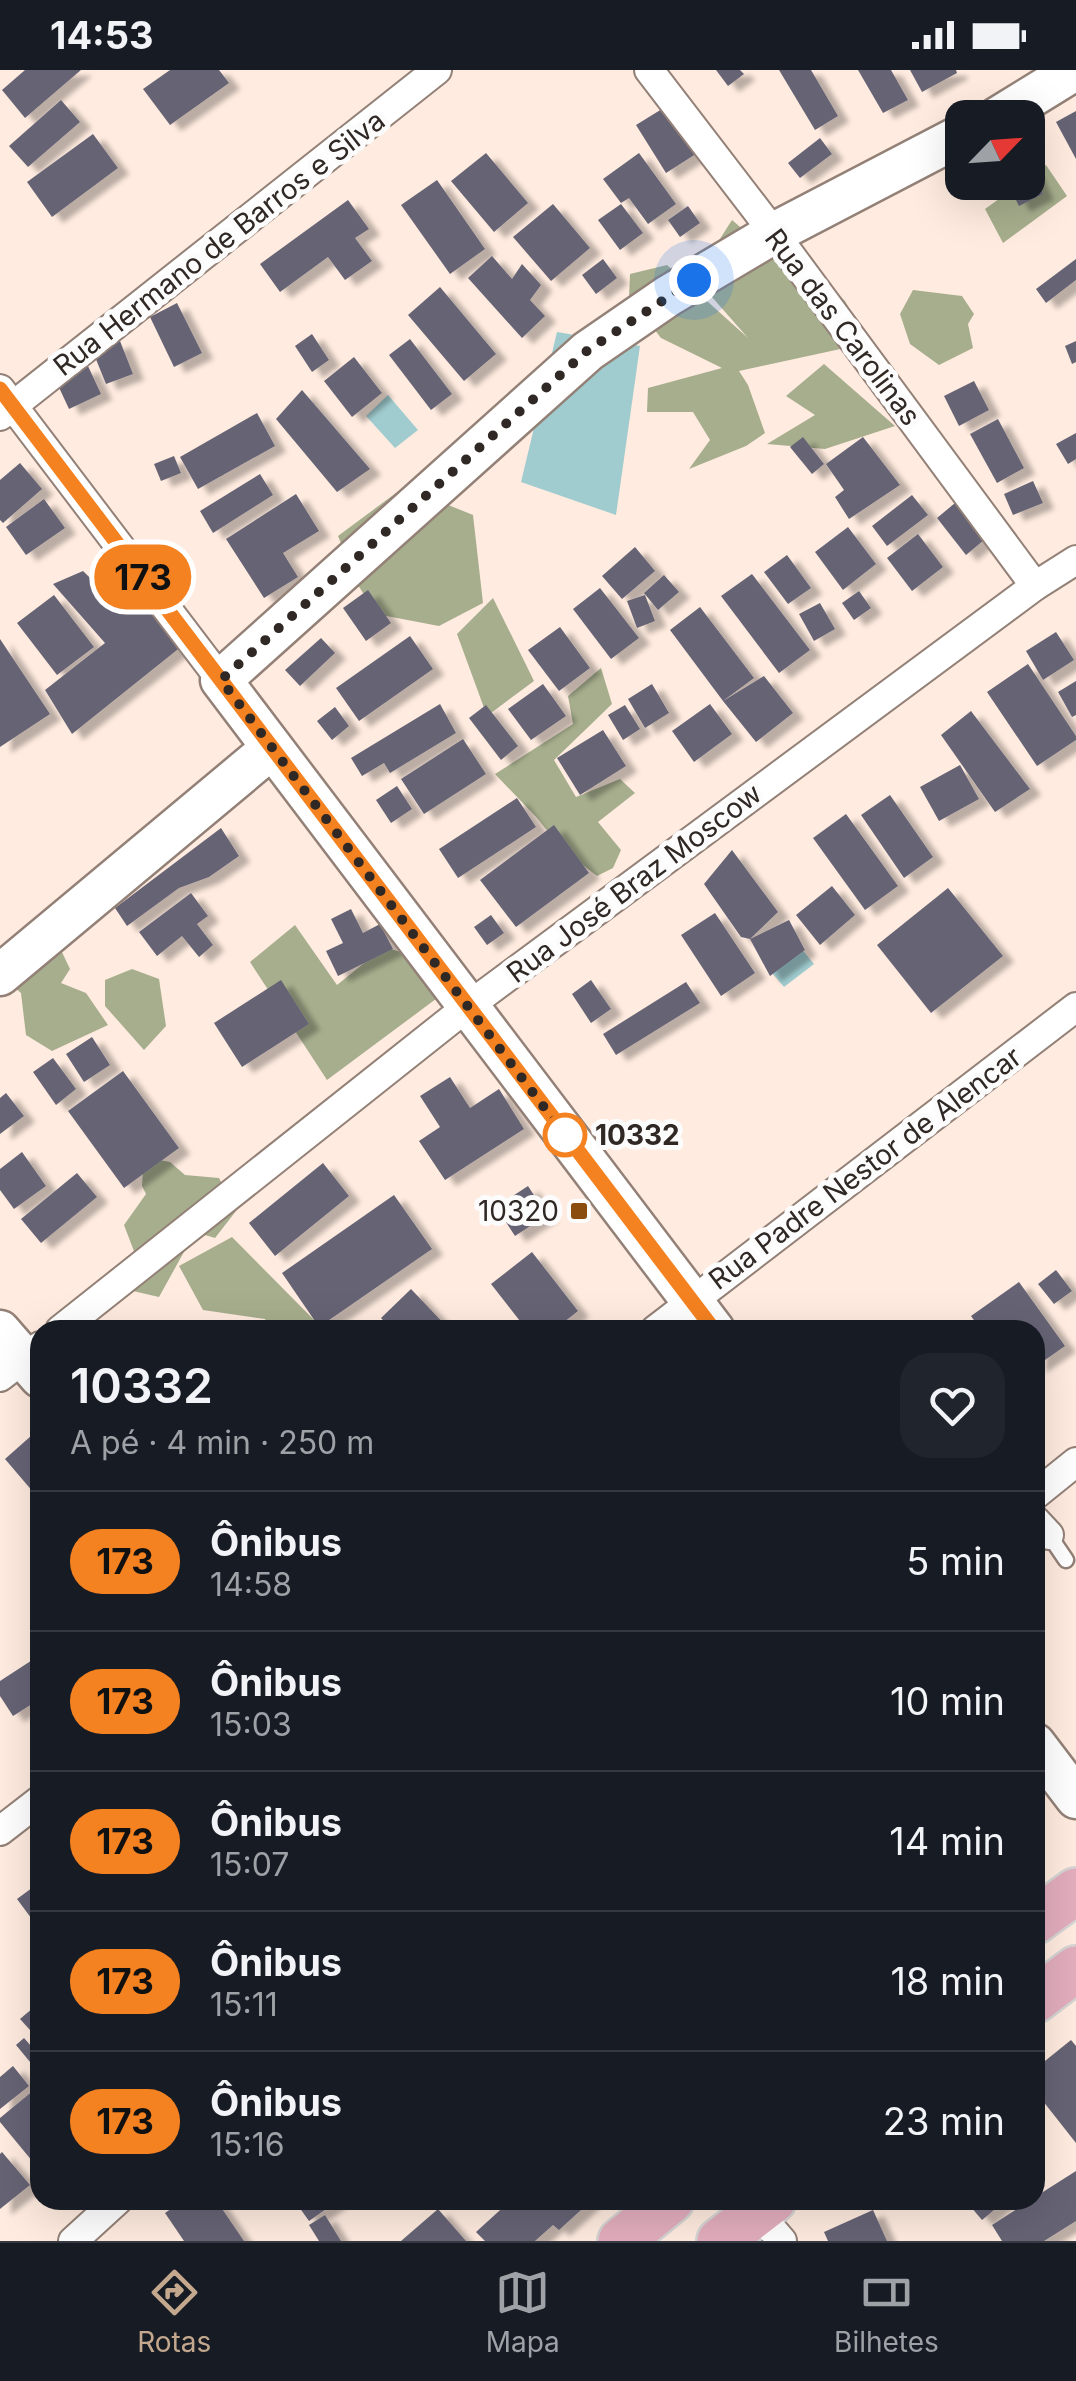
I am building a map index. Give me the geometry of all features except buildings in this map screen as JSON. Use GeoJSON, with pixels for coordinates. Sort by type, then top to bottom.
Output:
{"type":"FeatureCollection","features":[{"type":"Feature","properties":{"kind":"main road"},"geometry":{"type":"LineString","coordinates":[[1045,1914],[1076,1891]]}},
{"type":"Feature","properties":{"kind":"main road"},"geometry":{"type":"LineString","coordinates":[[1045,1992],[1076,1968]]}},
{"type":"Feature","properties":{"kind":"main road"},"geometry":{"type":"LineString","coordinates":[[621,2241],[659,2210]]}},
{"type":"Feature","properties":{"kind":"main road"},"geometry":{"type":"LineString","coordinates":[[720,2241],[770,2218]]}},
{"type":"Feature","properties":{"kind":"street","name":"Rua Hermano de Barros e Silva"},"geometry":{"type":"LineString","coordinates":[[4,403],[437,70]]}},
{"type":"Feature","properties":{"kind":"street","name":"Rua das Carolinas"},"geometry":{"type":"LineString","coordinates":[[649,70],[1035,586]]}},
{"type":"Feature","properties":{"kind":"street"},"geometry":{"type":"LineString","coordinates":[[1026,100],[1075,70]]}},
{"type":"Feature","properties":{"kind":"street"},"geometry":{"type":"LineString","coordinates":[[221,680],[588,350],[668,296],[774,233],[945,145]]}},
{"type":"Feature","properties":{"kind":"street"},"geometry":{"type":"LineString","coordinates":[[4,403],[221,680],[703,1316]]}},
{"type":"Feature","properties":{"kind":"street","name":"Rua José Braz Moscow"},"geometry":{"type":"LineString","coordinates":[[73,1320],[467,1007],[1035,586],[1076,560]]}},
{"type":"Feature","properties":{"kind":"street"},"geometry":{"type":"LineString","coordinates":[[0,975],[272,748]]}},
{"type":"Feature","properties":{"kind":"street","name":"Rua Padre Nestor de Alencar"},"geometry":{"type":"LineString","coordinates":[[703,1316],[1076,1007]]}},
{"type":"Feature","properties":{"kind":"street"},"geometry":{"type":"LineString","coordinates":[[1045,1486],[1076,1462]]}},
{"type":"Feature","properties":{"kind":"street"},"geometry":{"type":"LineString","coordinates":[[1045,1757],[1076,1798]]}},
{"type":"Feature","properties":{"kind":"street"},"geometry":{"type":"LineString","coordinates":[[0,1831],[30,1808]]}},
{"type":"Feature","properties":{"kind":"street"},"geometry":{"type":"LineString","coordinates":[[72,2241],[107,2210]]}},
{"type":"Feature","properties":{"kind":"lane"},"geometry":{"type":"LineString","coordinates":[[1045,1532],[1066,1560]]}},
{"type":"Feature","properties":{"kind":"green space"},"geometry":{"type":"Polygon","coordinates":[[[1045,166],[1067,196],[1003,243],[985,209],[997,200],[1045,200],[1045,166]]]}},
{"type":"Feature","properties":{"kind":"green space"},"geometry":{"type":"Polygon","coordinates":[[[732,220],[775,257],[818,275],[845,301],[868,343],[739,371],[765,433],[746,446],[689,469],[710,440],[693,412],[647,412],[648,388],[722,368],[661,338],[629,297],[630,274],[667,265],[748,338],[704,288],[725,287],[709,256],[732,220]]]}},
{"type":"Feature","properties":{"kind":"green space"},"geometry":{"type":"Polygon","coordinates":[[[913,290],[962,296],[974,314],[968,324],[973,348],[939,365],[910,344],[900,314],[913,290]]]}},
{"type":"Feature","properties":{"kind":"green space"},"geometry":{"type":"Polygon","coordinates":[[[824,364],[895,426],[825,449],[767,444],[815,415],[786,396],[824,364]]]}},
{"type":"Feature","properties":{"kind":"green space"},"geometry":{"type":"Polygon","coordinates":[[[404,487],[473,515],[483,603],[439,626],[376,614],[358,585],[338,536],[404,487]]]}},
{"type":"Feature","properties":{"kind":"green space"},"geometry":{"type":"Polygon","coordinates":[[[493,598],[534,681],[487,716],[457,634],[493,598]]]}},
{"type":"Feature","properties":{"kind":"green space"},"geometry":{"type":"Polygon","coordinates":[[[601,668],[612,704],[554,760],[576,797],[620,779],[635,793],[598,822],[621,850],[613,868],[597,876],[561,848],[495,774],[573,724],[568,696],[601,668]]]}},
{"type":"Feature","properties":{"kind":"green space"},"geometry":{"type":"Polygon","coordinates":[[[295,925],[337,985],[384,947],[411,955],[444,993],[327,1080],[250,962],[295,925]]]}},
{"type":"Feature","properties":{"kind":"green space"},"geometry":{"type":"Polygon","coordinates":[[[60,948],[70,969],[61,983],[86,993],[108,1025],[52,1051],[26,1035],[21,993],[0,975],[60,948]]]}},
{"type":"Feature","properties":{"kind":"green space"},"geometry":{"type":"Polygon","coordinates":[[[132,969],[159,979],[166,1026],[144,1050],[105,1006],[105,980],[132,969]]]}},
{"type":"Feature","properties":{"kind":"green space"},"geometry":{"type":"Polygon","coordinates":[[[144,1157],[170,1162],[185,1175],[219,1178],[236,1211],[215,1238],[195,1232],[159,1297],[133,1291],[137,1259],[124,1225],[146,1194],[142,1186],[144,1157]]]}},
{"type":"Feature","properties":{"kind":"green space"},"geometry":{"type":"Polygon","coordinates":[[[232,1237],[314,1320],[265,1320],[203,1310],[179,1266],[232,1237]]]}},
{"type":"Feature","properties":{"kind":"water"},"geometry":{"type":"Polygon","coordinates":[[[557,332],[640,346],[616,515],[521,482],[557,332]]]}},
{"type":"Feature","properties":{"kind":"water"},"geometry":{"type":"Polygon","coordinates":[[[388,395],[418,430],[395,448],[366,416],[388,395]]]}},
{"type":"Feature","properties":{"kind":"water"},"geometry":{"type":"Polygon","coordinates":[[[795,941],[814,964],[784,987],[772,973],[795,941]]]}},
{"type":"Feature","properties":{"kind":"bus line","name":"173"},"geometry":{"type":"LineString","coordinates":[[0,389],[706,1320]]}},
{"type":"Feature","properties":{"kind":"place","name":"10332"},"geometry":{"type":"Point","coordinates":[565,1135]}},
{"type":"Feature","properties":{"kind":"place","name":"10320"},"geometry":{"type":"Point","coordinates":[579,1211]}},
{"type":"Feature","properties":{"kind":"route"},"geometry":{"type":"LineString","coordinates":[[565,1135],[221,680],[588,350],[694,280]]}}]}
